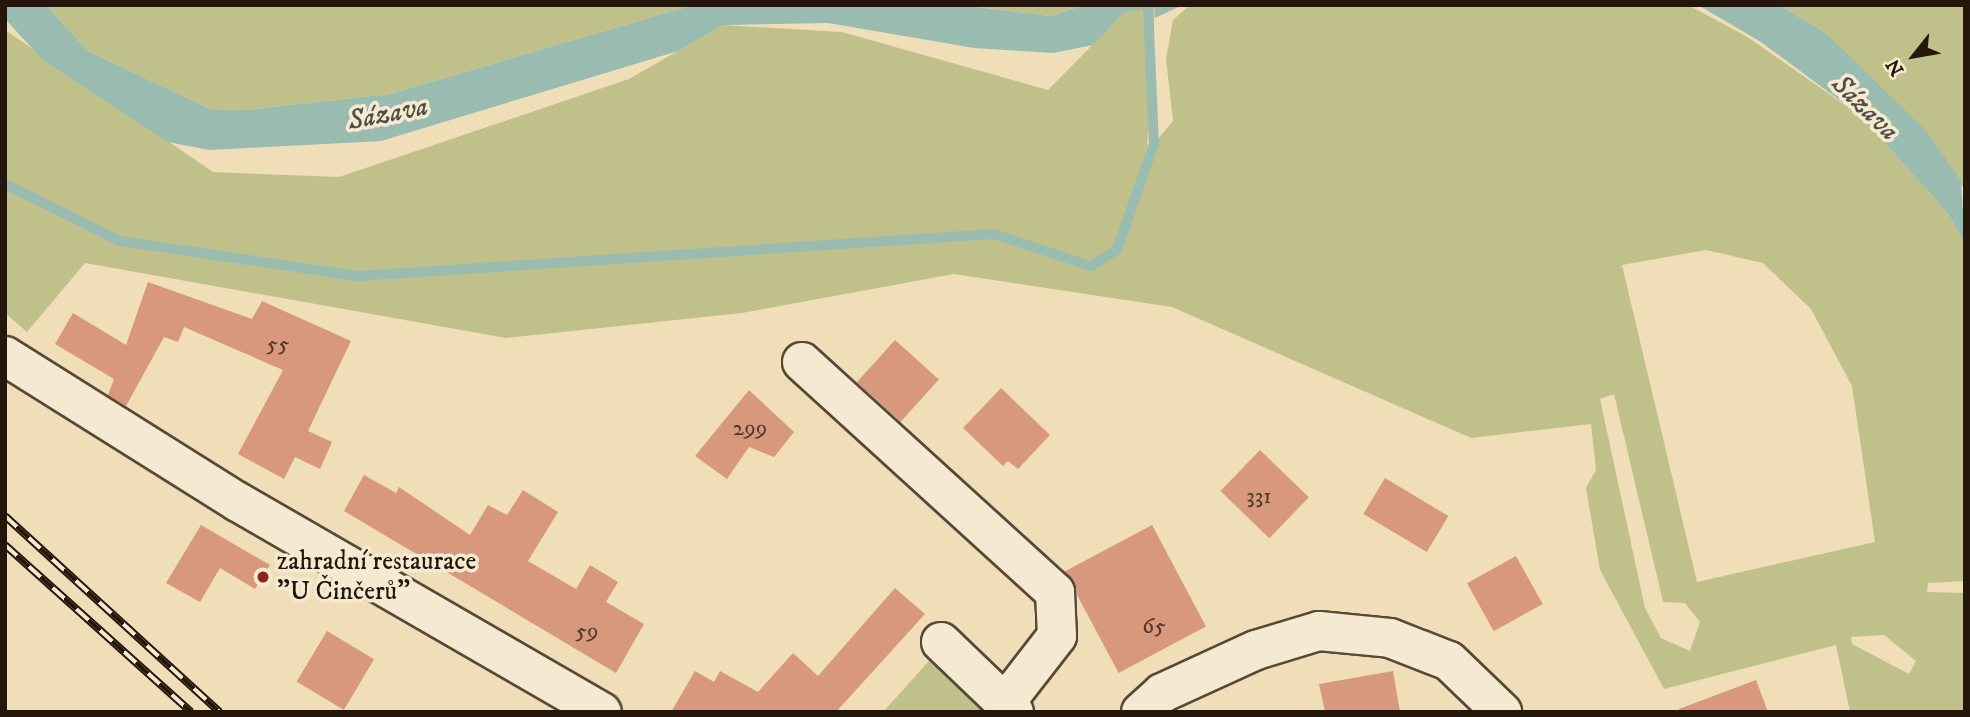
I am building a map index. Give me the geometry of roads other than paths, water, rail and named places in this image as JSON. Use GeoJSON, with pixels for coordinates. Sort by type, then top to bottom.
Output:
{"type":"FeatureCollection","features":[{"type":"Feature","properties":{"kind":"street"},"geometry":{"type":"LineString","coordinates":[[5,356],[238,502],[602,712]]}},
{"type":"Feature","properties":{"kind":"street"},"geometry":{"type":"LineString","coordinates":[[802,362],[1055,592],[1057,636],[1010,707],[941,642]]}},
{"type":"Feature","properties":{"kind":"street"},"geometry":{"type":"LineString","coordinates":[[1141,712],[1162,693],[1244,655],[1319,631],[1390,638],[1449,661],[1502,712]]}},
{"type":"Feature","properties":{"kind":"water","name":"Sázava"},"geometry":{"type":"Polygon","coordinates":[[[5,5],[46,5],[88,51],[210,109],[246,110],[390,94],[693,5],[960,5],[1051,16],[1084,5],[1183,5],[1155,18],[1155,7],[1124,13],[1093,45],[1053,53],[974,48],[828,23],[723,25],[678,51],[381,141],[209,150],[168,142],[43,60],[5,19],[5,5]]]}},
{"type":"Feature","properties":{"kind":"water","name":"Sázava"},"geometry":{"type":"Polygon","coordinates":[[[1698,5],[1779,5],[1826,33],[1927,132],[1961,181],[1965,243],[1948,214],[1862,117],[1761,42],[1698,5]]]}},
{"type":"Feature","properties":{"kind":"waterway"},"geometry":{"type":"LineString","coordinates":[[5,184],[120,241],[358,276],[994,234],[1091,266],[1117,250],[1154,144],[1148,5]]}},
{"type":"Feature","properties":{"kind":"railway"},"geometry":{"type":"LineString","coordinates":[[5,516],[220,712]]}},
{"type":"Feature","properties":{"kind":"railway"},"geometry":{"type":"LineString","coordinates":[[5,545],[191,712]]}},
{"type":"Feature","properties":{"kind":"place","name":"zahradní restaurace \"U Činčerů\""},"geometry":{"type":"Point","coordinates":[263,577]}}]}
